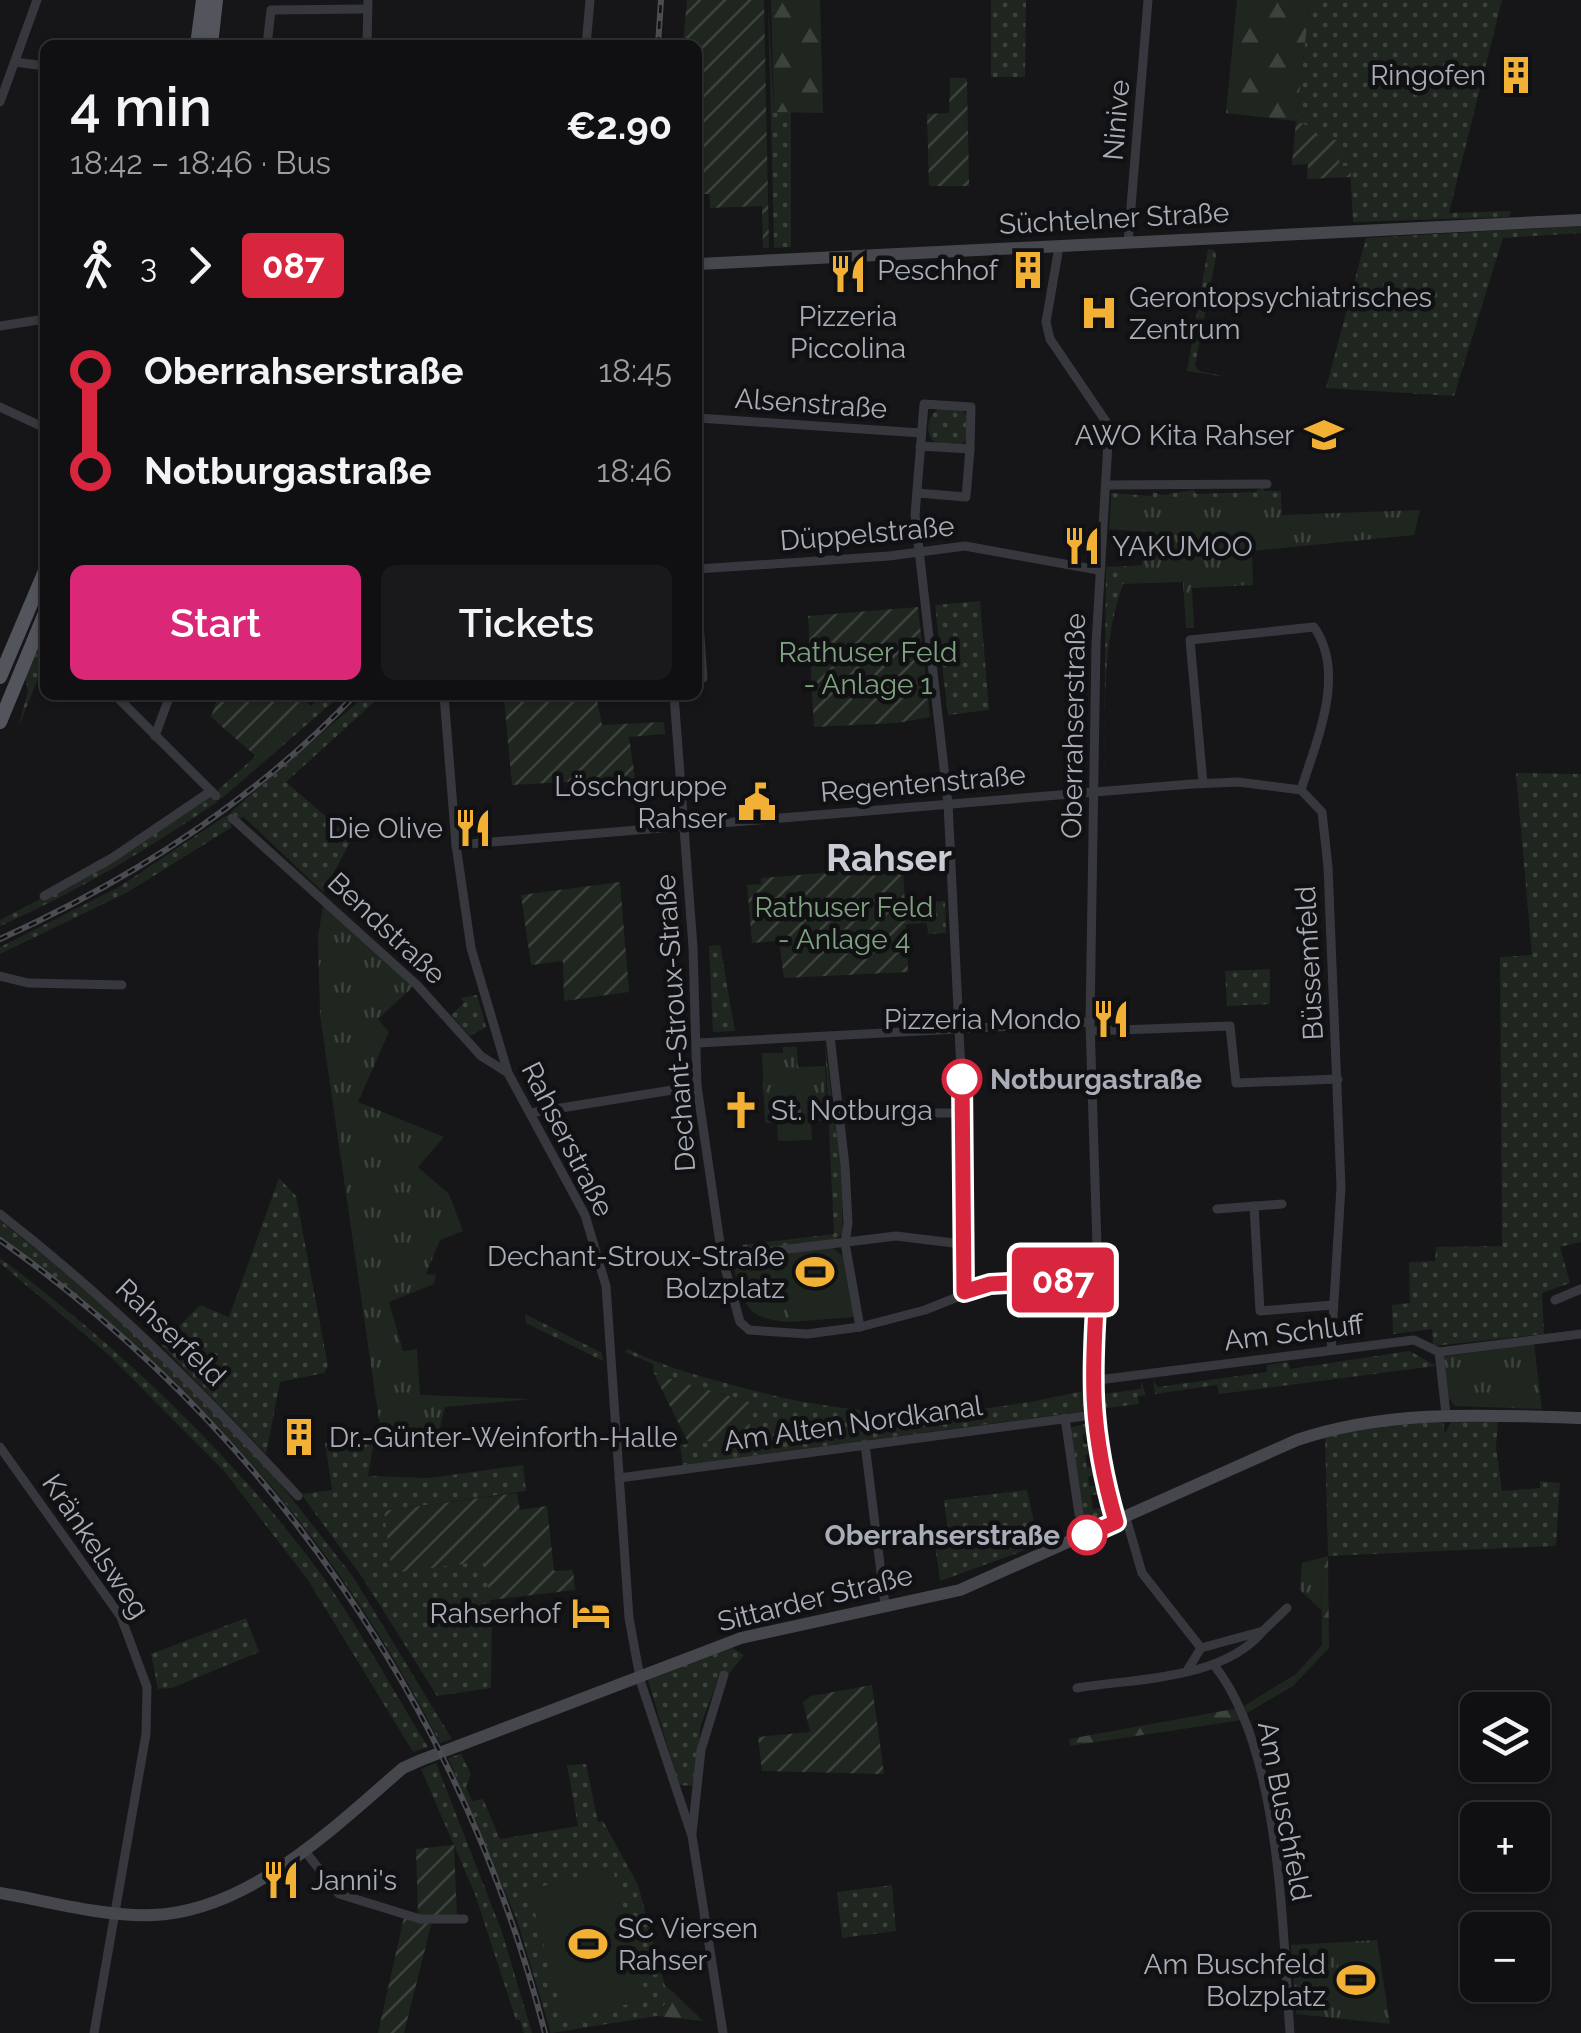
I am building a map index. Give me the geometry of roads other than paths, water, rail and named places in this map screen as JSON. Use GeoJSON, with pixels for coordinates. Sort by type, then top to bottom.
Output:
{"type":"FeatureCollection","features":[{"type":"Feature","properties":{"kind":"main road"},"geometry":{"type":"LineString","coordinates":[[198,40],[203,0]]}},
{"type":"Feature","properties":{"kind":"main road"},"geometry":{"type":"LineString","coordinates":[[212,40],[216,0]]}},
{"type":"Feature","properties":{"kind":"main road"},"geometry":{"type":"LineString","coordinates":[[0,677],[40,584]]}},
{"type":"Feature","properties":{"kind":"main road"},"geometry":{"type":"LineString","coordinates":[[0,722],[40,628]]}},
{"type":"Feature","properties":{"kind":"main road"},"geometry":{"type":"LineString","coordinates":[[15,641],[30,648]]}},
{"type":"Feature","properties":{"kind":"street"},"geometry":{"type":"LineString","coordinates":[[0,102],[5,72],[14,62],[38,0]]}},
{"type":"Feature","properties":{"kind":"street"},"geometry":{"type":"LineString","coordinates":[[586,40],[590,0]]}},
{"type":"Feature","properties":{"kind":"street","name":"Ninive"},"geometry":{"type":"LineString","coordinates":[[1128,243],[1148,0]]}},
{"type":"Feature","properties":{"kind":"street"},"geometry":{"type":"LineString","coordinates":[[268,40],[271,10],[367,4],[367,40]]}},
{"type":"Feature","properties":{"kind":"street"},"geometry":{"type":"LineString","coordinates":[[14,62],[40,65]]}},
{"type":"Feature","properties":{"kind":"street","name":"Süchtelner Straße"},"geometry":{"type":"LineString","coordinates":[[702,264],[1581,220]]}},
{"type":"Feature","properties":{"kind":"street","name":"Oberrahserstraße"},"geometry":{"type":"LineString","coordinates":[[1059,247],[1046,322],[1050,338],[1110,426],[1098,570],[1091,1026],[1098,1278],[1090,1381],[1093,1415],[1104,1492],[1121,1520],[1142,1573],[1202,1648]]}},
{"type":"Feature","properties":{"kind":"street"},"geometry":{"type":"LineString","coordinates":[[0,326],[40,320]]}},
{"type":"Feature","properties":{"kind":"street","name":"Alsenstraße"},"geometry":{"type":"LineString","coordinates":[[917,493],[966,496],[970,407],[924,404],[915,515],[948,803],[950,927],[963,1113],[964,1292]]}},
{"type":"Feature","properties":{"kind":"street"},"geometry":{"type":"LineString","coordinates":[[0,407],[40,426]]}},
{"type":"Feature","properties":{"kind":"street","name":"Alsenstraße"},"geometry":{"type":"LineString","coordinates":[[702,418],[921,433]]}},
{"type":"Feature","properties":{"kind":"street","name":"Alsenstraße"},"geometry":{"type":"LineString","coordinates":[[920,446],[970,449]]}},
{"type":"Feature","properties":{"kind":"street"},"geometry":{"type":"LineString","coordinates":[[1106,485],[1267,484]]}},
{"type":"Feature","properties":{"kind":"street","name":"Düppelstraße"},"geometry":{"type":"LineString","coordinates":[[702,569],[965,546],[1098,570]]}},
{"type":"Feature","properties":{"kind":"street"},"geometry":{"type":"LineString","coordinates":[[29,610],[40,619]]}},
{"type":"Feature","properties":{"kind":"street"},"geometry":{"type":"LineString","coordinates":[[1095,792],[1203,783],[1302,790],[1328,700],[1325,643],[1314,628],[1190,640],[1203,783]]}},
{"type":"Feature","properties":{"kind":"street"},"geometry":{"type":"LineString","coordinates":[[44,896],[213,793],[120,700]]}},
{"type":"Feature","properties":{"kind":"street"},"geometry":{"type":"LineString","coordinates":[[156,736],[168,700]]}},
{"type":"Feature","properties":{"kind":"street","name":"Rahserstraße"},"geometry":{"type":"LineString","coordinates":[[444,700],[456,845],[471,948],[508,1073],[586,1215],[606,1286],[626,1599],[640,1674],[692,1836],[723,2033]]}},
{"type":"Feature","properties":{"kind":"street","name":"Dechant-Stroux-Straße"},"geometry":{"type":"LineString","coordinates":[[674,700],[681,826],[690,891],[697,1086],[722,1258],[740,1322],[749,1330],[807,1334],[860,1327],[925,1310],[990,1284],[1098,1278]]}},
{"type":"Feature","properties":{"kind":"street","name":"Büssemfeld"},"geometry":{"type":"LineString","coordinates":[[1302,790],[1322,812],[1325,826],[1341,1187],[1331,1350]]}},
{"type":"Feature","properties":{"kind":"street","name":"Regentenstraße"},"geometry":{"type":"LineString","coordinates":[[456,845],[1095,792]]}},
{"type":"Feature","properties":{"kind":"street","name":"Bendstraße"},"geometry":{"type":"LineString","coordinates":[[232,818],[405,973],[481,1056],[508,1073]]}},
{"type":"Feature","properties":{"kind":"street"},"geometry":{"type":"LineString","coordinates":[[0,976],[28,983],[122,986]]}},
{"type":"Feature","properties":{"kind":"street"},"geometry":{"type":"LineString","coordinates":[[698,1043],[960,1028],[1230,1026],[1236,1083],[1338,1079]]}},
{"type":"Feature","properties":{"kind":"street"},"geometry":{"type":"LineString","coordinates":[[830,1036],[848,1223],[845,1243],[860,1327]]}},
{"type":"Feature","properties":{"kind":"street"},"geometry":{"type":"LineString","coordinates":[[530,1113],[697,1086]]}},
{"type":"Feature","properties":{"kind":"street"},"geometry":{"type":"LineString","coordinates":[[838,1105],[890,1112],[963,1113]]}},
{"type":"Feature","properties":{"kind":"street"},"geometry":{"type":"LineString","coordinates":[[1216,1208],[1282,1204]]}},
{"type":"Feature","properties":{"kind":"street"},"geometry":{"type":"LineString","coordinates":[[1254,1206],[1260,1311],[1333,1305]]}},
{"type":"Feature","properties":{"kind":"street","name":"Rahserfeld"},"geometry":{"type":"LineString","coordinates":[[0,1214],[82,1278],[178,1366],[298,1496]]}},
{"type":"Feature","properties":{"kind":"street"},"geometry":{"type":"LineString","coordinates":[[722,1258],[896,1236],[962,1244]]}},
{"type":"Feature","properties":{"kind":"street"},"geometry":{"type":"LineString","coordinates":[[1555,1300],[1581,1289]]}},
{"type":"Feature","properties":{"kind":"street","name":"Am Schluff"},"geometry":{"type":"LineString","coordinates":[[1090,1381],[1414,1340],[1439,1352],[1581,1334]]}},
{"type":"Feature","properties":{"kind":"street"},"geometry":{"type":"LineString","coordinates":[[1439,1352],[1446,1414]]}},
{"type":"Feature","properties":{"kind":"street","name":"Sittarder Straße"},"geometry":{"type":"LineString","coordinates":[[0,1893],[115,1912],[153,1915],[190,1910],[229,1896],[304,1850],[403,1768],[741,1638],[960,1590],[1252,1458],[1328,1430],[1446,1414],[1581,1418]]}},
{"type":"Feature","properties":{"kind":"street","name":"Am Alten Nordkanal"},"geometry":{"type":"LineString","coordinates":[[619,1478],[1093,1415]]}},
{"type":"Feature","properties":{"kind":"street"},"geometry":{"type":"LineString","coordinates":[[1065,1418],[1079,1514]]}},
{"type":"Feature","properties":{"kind":"street"},"geometry":{"type":"LineString","coordinates":[[865,1444],[885,1605]]}},
{"type":"Feature","properties":{"kind":"street","name":"Kränkelsweg"},"geometry":{"type":"LineString","coordinates":[[0,1447],[121,1616],[147,1687],[146,1734],[94,2033]]}},
{"type":"Feature","properties":{"kind":"street"},"geometry":{"type":"LineString","coordinates":[[1078,1688],[1214,1665],[1249,1647],[1287,1608]]}},
{"type":"Feature","properties":{"kind":"street"},"geometry":{"type":"LineString","coordinates":[[1188,1669],[1202,1648],[1262,1630]]}},
{"type":"Feature","properties":{"kind":"street","name":"Am Buschfeld"},"geometry":{"type":"LineString","coordinates":[[1214,1665],[1234,1690],[1247,1721],[1262,1786],[1282,1910],[1290,2033]]}},
{"type":"Feature","properties":{"kind":"street","name":"Rahserstraße"},"geometry":{"type":"LineString","coordinates":[[692,1836],[701,1750],[724,1675]]}},
{"type":"Feature","properties":{"kind":"street"},"geometry":{"type":"LineString","coordinates":[[304,1850],[339,1894],[420,1919],[464,1919]]}},
{"type":"Feature","properties":{"kind":"railway"},"geometry":{"type":"LineString","coordinates":[[658,40],[661,0]]}},
{"type":"Feature","properties":{"kind":"railway"},"geometry":{"type":"LineString","coordinates":[[0,939],[97,891],[189,834],[276,769],[350,700]]}},
{"type":"Feature","properties":{"kind":"railway"},"geometry":{"type":"LineString","coordinates":[[0,1240],[98,1316],[188,1399],[269,1490],[343,1588],[408,1692],[463,1801],[509,1915],[545,2033]]}},
{"type":"Feature","properties":{"kind":"place","name":"Ringofen"},"geometry":{"type":"Point","coordinates":[1516,75]}},
{"type":"Feature","properties":{"kind":"place","name":"Peschhof"},"geometry":{"type":"Point","coordinates":[1028,270]}},
{"type":"Feature","properties":{"kind":"place","name":"Pizzeria Piccolina"},"geometry":{"type":"Point","coordinates":[848,274]}},
{"type":"Feature","properties":{"kind":"place","name":"Gerontopsychiatrisches Zentrum"},"geometry":{"type":"Point","coordinates":[1099,313]}},
{"type":"Feature","properties":{"kind":"place","name":"AWO Kita Rahser"},"geometry":{"type":"Point","coordinates":[1324,435]}},
{"type":"Feature","properties":{"kind":"place","name":"YAKUMOO"},"geometry":{"type":"Point","coordinates":[1082,546]}},
{"type":"Feature","properties":{"kind":"place","name":"Löschgruppe Rahser"},"geometry":{"type":"Point","coordinates":[757,802]}},
{"type":"Feature","properties":{"kind":"place","name":"Die Olive"},"geometry":{"type":"Point","coordinates":[473,828]}},
{"type":"Feature","properties":{"kind":"place","name":"Pizzeria Mondo"},"geometry":{"type":"Point","coordinates":[1111,1019]}},
{"type":"Feature","properties":{"kind":"place","name":"Notburgastraße"},"geometry":{"type":"Point","coordinates":[962,1079]}},
{"type":"Feature","properties":{"kind":"place","name":"St. Notburga"},"geometry":{"type":"Point","coordinates":[741,1110]}},
{"type":"Feature","properties":{"kind":"place","name":"Dechant-Stroux-Straße Bolzplatz"},"geometry":{"type":"Point","coordinates":[815,1272]}},
{"type":"Feature","properties":{"kind":"place","name":"Dr.-Günter-Weinforth-Halle"},"geometry":{"type":"Point","coordinates":[299,1437]}},
{"type":"Feature","properties":{"kind":"place","name":"Oberrahserstraße"},"geometry":{"type":"Point","coordinates":[1087,1535]}},
{"type":"Feature","properties":{"kind":"place","name":"Rahserhof"},"geometry":{"type":"Point","coordinates":[591,1613]}},
{"type":"Feature","properties":{"kind":"place","name":"Janni's"},"geometry":{"type":"Point","coordinates":[281,1880]}},
{"type":"Feature","properties":{"kind":"place","name":"SC Viersen Rahser"},"geometry":{"type":"Point","coordinates":[588,1944]}},
{"type":"Feature","properties":{"kind":"place","name":"Am Buschfeld Bolzplatz"},"geometry":{"type":"Point","coordinates":[1356,1980]}},
{"type":"Feature","properties":{"kind":"district","name":"Rahser"},"geometry":{"type":"Point","coordinates":[889,858]}},
{"type":"Feature","properties":{"kind":"park label","name":"Rathuser Feld - Anlage 1"},"geometry":{"type":"Point","coordinates":[868,668]}},
{"type":"Feature","properties":{"kind":"park label","name":"Rathuser Feld - Anlage 4"},"geometry":{"type":"Point","coordinates":[844,923]}}]}
